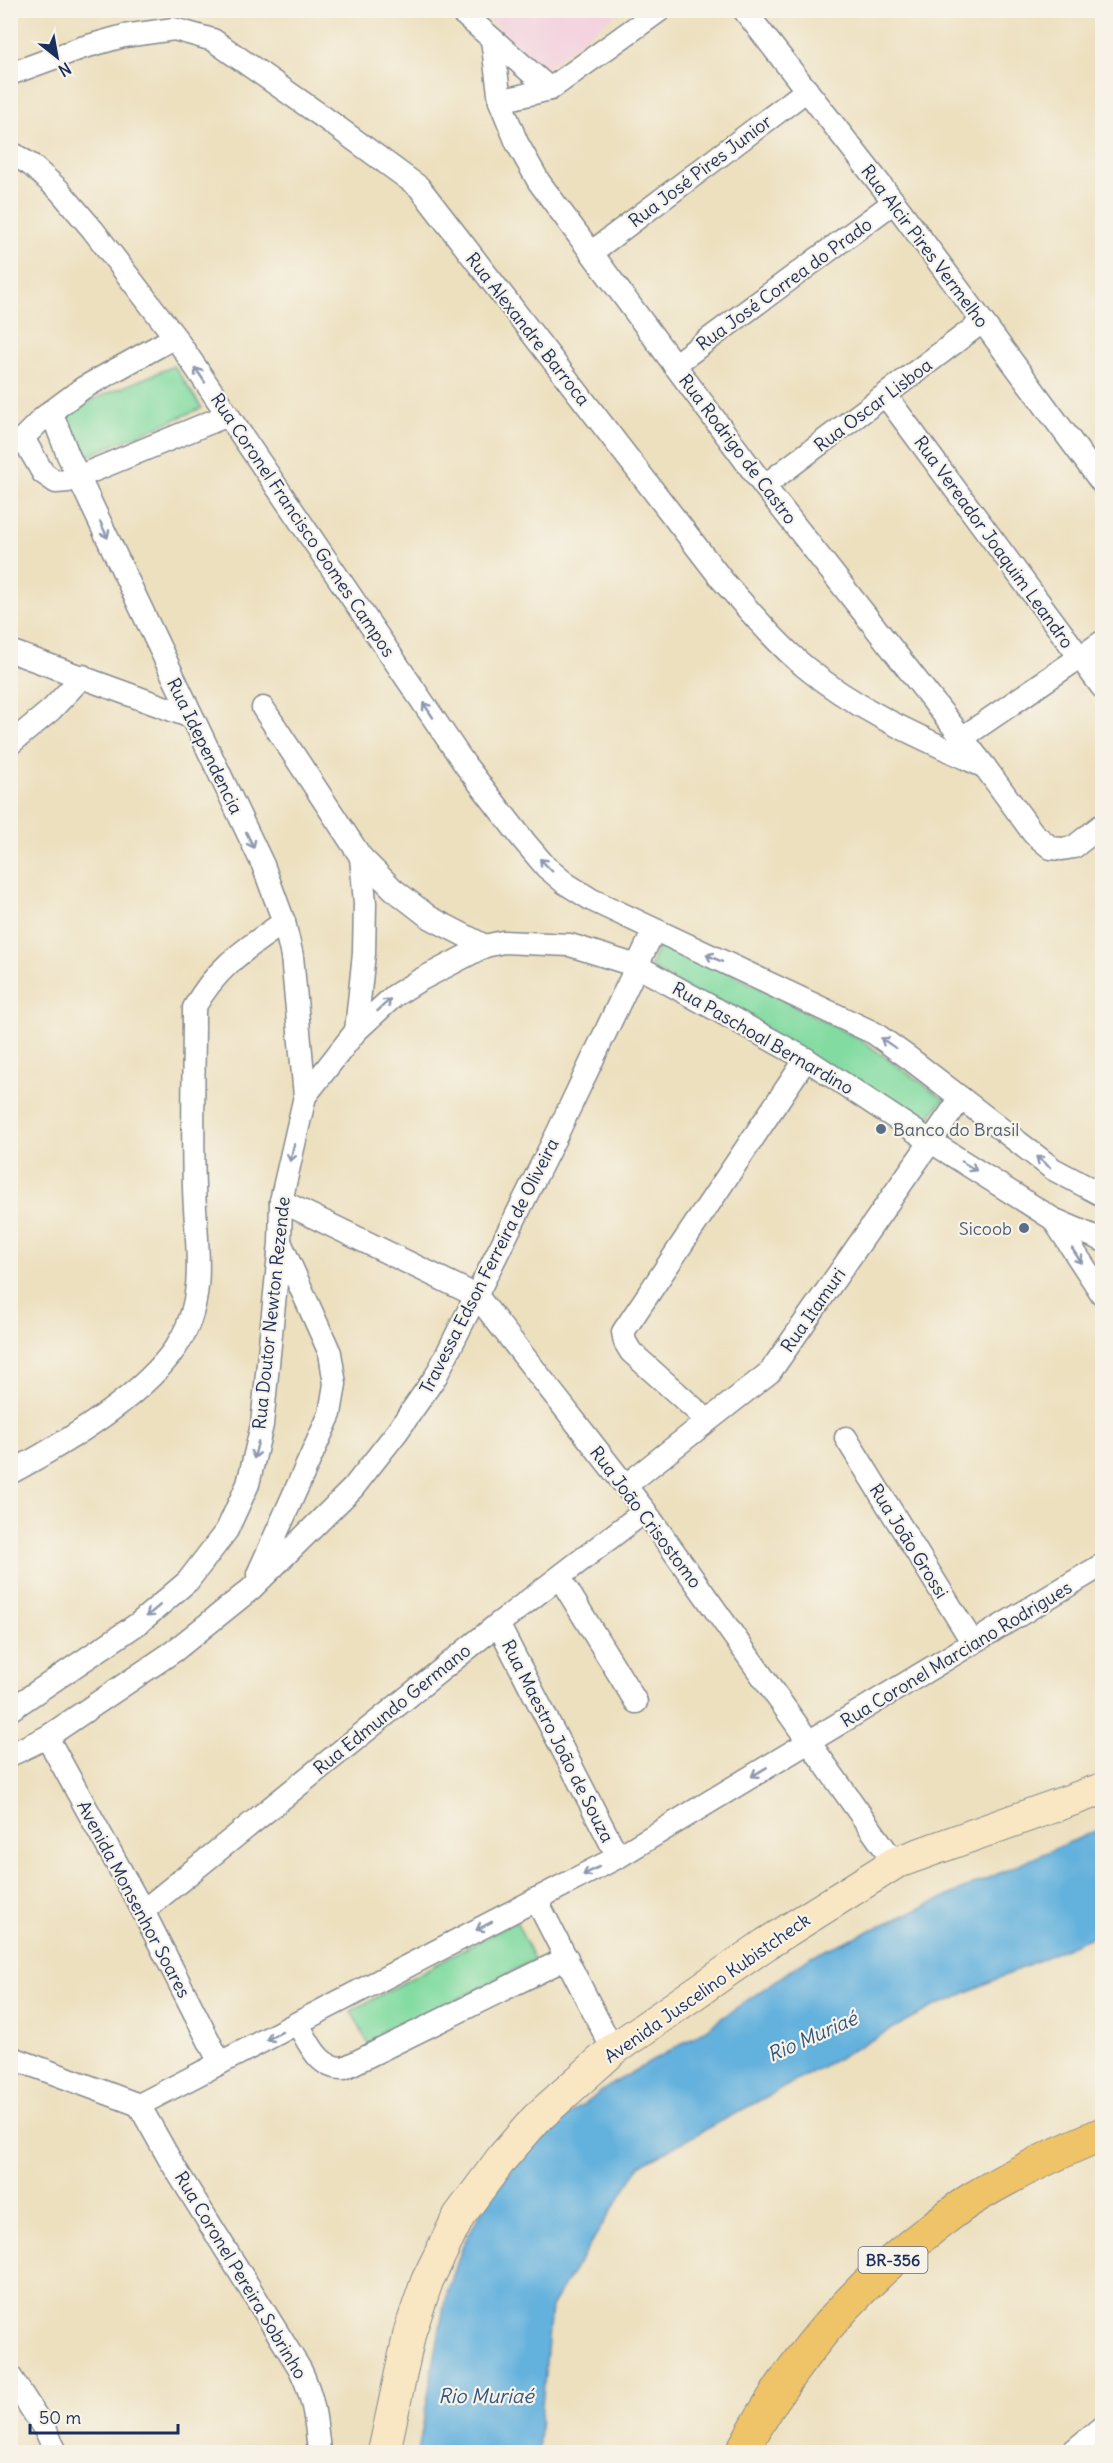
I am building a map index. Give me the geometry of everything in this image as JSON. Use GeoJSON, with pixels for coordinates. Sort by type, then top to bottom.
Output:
{"type":"FeatureCollection","features":[{"type":"Feature","properties":{"kind":"highway","name":"BR-356"},"geometry":{"type":"LineString","coordinates":[[742,2452],[754,2429],[801,2358],[848,2302],[903,2250],[971,2200],[1046,2157],[1102,2134]]}},
{"type":"Feature","properties":{"kind":"street"},"geometry":{"type":"LineString","coordinates":[[459,10],[550,89]]}},
{"type":"Feature","properties":{"kind":"street"},"geometry":{"type":"LineString","coordinates":[[500,101],[550,89],[660,10]]}},
{"type":"Feature","properties":{"kind":"street","name":"Rua Alcir Pires Vermelho"},"geometry":{"type":"LineString","coordinates":[[744,10],[894,202],[1102,483]]}},
{"type":"Feature","properties":{"kind":"street","name":"Rua Alexandre Barroca"},"geometry":{"type":"LineString","coordinates":[[10,74],[81,48],[124,36],[174,29],[213,40],[326,118],[419,188],[723,581],[804,666],[840,693],[884,720],[985,766]]}},
{"type":"Feature","properties":{"kind":"street","name":"Rua Rodrigo de Castro"},"geometry":{"type":"LineString","coordinates":[[492,39],[500,101],[516,142],[539,182],[764,486],[985,766],[1033,833],[1051,848],[1062,849],[1074,847],[1102,825]]}},
{"type":"Feature","properties":{"kind":"street","name":"Rua José Pires Junior"},"geometry":{"type":"LineString","coordinates":[[592,252],[807,90]]}},
{"type":"Feature","properties":{"kind":"street","name":"Rua Coronel Francisco Gomes Campos"},"geometry":{"type":"LineString","coordinates":[[10,152],[31,165],[59,190],[93,230],[175,337],[466,766],[546,867],[565,883],[592,900],[654,930]]}},
{"type":"Feature","properties":{"kind":"street","name":"Rua José Correa do Prado"},"geometry":{"type":"LineString","coordinates":[[674,364],[894,202]]}},
{"type":"Feature","properties":{"kind":"street","name":"Rua Oscar Lisboa"},"geometry":{"type":"LineString","coordinates":[[764,486],[982,322]]}},
{"type":"Feature","properties":{"kind":"street"},"geometry":{"type":"LineString","coordinates":[[175,337],[83,388],[51,411],[17,442],[43,473],[56,482],[80,477],[228,415]]}},
{"type":"Feature","properties":{"kind":"street","name":"Rua Vereador Joaquim Leandro"},"geometry":{"type":"LineString","coordinates":[[886,396],[1102,687]]}},
{"type":"Feature","properties":{"kind":"street","name":"Rua Idependencia"},"geometry":{"type":"LineString","coordinates":[[51,411],[64,448],[80,477],[191,717],[263,865],[284,922],[292,956],[304,1096]]}},
{"type":"Feature","properties":{"kind":"street"},"geometry":{"type":"LineString","coordinates":[[962,738],[1102,642]]}},
{"type":"Feature","properties":{"kind":"street"},"geometry":{"type":"LineString","coordinates":[[10,651],[191,717]]}},
{"type":"Feature","properties":{"kind":"street"},"geometry":{"type":"LineString","coordinates":[[10,744],[51,710],[83,676]]}},
{"type":"Feature","properties":{"kind":"street"},"geometry":{"type":"LineString","coordinates":[[262,708],[361,857],[393,889],[429,917],[485,946]]}},
{"type":"Feature","properties":{"kind":"street"},"geometry":{"type":"LineString","coordinates":[[356,1031],[365,943],[365,903],[361,857]]}},
{"type":"Feature","properties":{"kind":"street"},"geometry":{"type":"LineString","coordinates":[[10,1473],[102,1416],[156,1374],[182,1339],[193,1310],[199,1269],[194,1187],[194,1008],[206,986],[224,967],[284,922]]}},
{"type":"Feature","properties":{"kind":"street"},"geometry":{"type":"LineString","coordinates":[[654,930],[874,1033],[1053,1169],[1098,1193]]}},
{"type":"Feature","properties":{"kind":"street","name":"Travessa Edson Ferreira de Oliveira"},"geometry":{"type":"LineString","coordinates":[[10,1755],[47,1737],[174,1651],[251,1589],[353,1488],[397,1432],[436,1376],[477,1296],[654,930]]}},
{"type":"Feature","properties":{"kind":"street","name":"Rua Paschoal Bernardino"},"geometry":{"type":"LineString","coordinates":[[304,1096],[356,1031],[393,996],[485,946],[503,942],[527,941],[570,945],[638,966],[806,1059],[1053,1219],[1102,1294]]}},
{"type":"Feature","properties":{"kind":"street"},"geometry":{"type":"LineString","coordinates":[[707,1420],[631,1352],[625,1342],[624,1332],[806,1059]]}},
{"type":"Feature","properties":{"kind":"street","name":"Rua Doutor Newton Rezende"},"geometry":{"type":"LineString","coordinates":[[10,1710],[139,1623],[188,1581],[227,1530],[248,1484],[262,1425],[280,1243],[281,1201],[304,1096]]}},
{"type":"Feature","properties":{"kind":"street","name":"Rua Itamuri"},"geometry":{"type":"LineString","coordinates":[[625,1486],[770,1372],[961,1098]]}},
{"type":"Feature","properties":{"kind":"street"},"geometry":{"type":"LineString","coordinates":[[281,1201],[477,1296]]}},
{"type":"Feature","properties":{"kind":"street"},"geometry":{"type":"LineString","coordinates":[[1053,1219],[1102,1240]]}},
{"type":"Feature","properties":{"kind":"street"},"geometry":{"type":"LineString","coordinates":[[251,1589],[330,1414],[335,1384],[330,1353],[280,1243]]}},
{"type":"Feature","properties":{"kind":"street","name":"Rua João Crisostomo"},"geometry":{"type":"LineString","coordinates":[[477,1296],[645,1511],[895,1863]]}},
{"type":"Feature","properties":{"kind":"street","name":"Rua João Grossi"},"geometry":{"type":"LineString","coordinates":[[846,1438],[973,1643]]}},
{"type":"Feature","properties":{"kind":"street","name":"Rua Edmundo Germano"},"geometry":{"type":"LineString","coordinates":[[143,1911],[498,1624],[645,1511]]}},
{"type":"Feature","properties":{"kind":"street","name":"Rua Coronel Marciano Rodrigues"},"geometry":{"type":"LineString","coordinates":[[139,2105],[618,1857],[1102,1565]]}},
{"type":"Feature","properties":{"kind":"street"},"geometry":{"type":"LineString","coordinates":[[560,1578],[636,1702]]}},
{"type":"Feature","properties":{"kind":"street","name":"Rua Maestro João de Souza"},"geometry":{"type":"LineString","coordinates":[[498,1624],[618,1857]]}},
{"type":"Feature","properties":{"kind":"street","name":"Avenida Monsenhor Soares"},"geometry":{"type":"LineString","coordinates":[[47,1737],[143,1911],[220,2063]]}},
{"type":"Feature","properties":{"kind":"street","name":"Avenida Juscelino Kubistcheck"},"geometry":{"type":"LineString","coordinates":[[384,2452],[410,2331],[427,2281],[459,2216],[502,2158],[536,2118],[613,2050],[766,1944],[895,1863],[1102,1789]]}},
{"type":"Feature","properties":{"kind":"street"},"geometry":{"type":"LineString","coordinates":[[536,1899],[613,2050]]}},
{"type":"Feature","properties":{"kind":"street"},"geometry":{"type":"LineString","coordinates":[[298,2024],[315,2054],[325,2064],[333,2068],[344,2068],[567,1958]]}},
{"type":"Feature","properties":{"kind":"street"},"geometry":{"type":"LineString","coordinates":[[10,2057],[139,2105]]}},
{"type":"Feature","properties":{"kind":"street","name":"Rua Coronel Pereira Sobrinho"},"geometry":{"type":"LineString","coordinates":[[139,2105],[170,2160],[300,2369],[311,2391],[319,2452]]}},
{"type":"Feature","properties":{"kind":"street"},"geometry":{"type":"LineString","coordinates":[[11,2377],[47,2433],[56,2452]]}},
{"type":"Feature","properties":{"kind":"street"},"geometry":{"type":"LineString","coordinates":[[1072,2452],[1102,2427]]}},
{"type":"Feature","properties":{"kind":"shaded area"},"geometry":{"type":"Polygon","coordinates":[[[479,11],[620,11],[544,69],[479,11]]]}},
{"type":"Feature","properties":{"kind":"green space"},"geometry":{"type":"Polygon","coordinates":[[[174,366],[202,408],[85,457],[61,413],[174,366]]]}},
{"type":"Feature","properties":{"kind":"green space"},"geometry":{"type":"Polygon","coordinates":[[[662,938],[861,1040],[944,1099],[922,1125],[650,967],[662,938]]]}},
{"type":"Feature","properties":{"kind":"green space"},"geometry":{"type":"Polygon","coordinates":[[[516,1921],[534,1960],[369,2045],[351,2011],[516,1921]]]}},
{"type":"Feature","properties":{"kind":"water","name":"Rio Muriaé"},"geometry":{"type":"Polygon","coordinates":[[[1102,1828],[1102,1932],[929,2009],[640,2165],[551,2307],[538,2452],[418,2452],[445,2300],[463,2245],[487,2201],[534,2140],[612,2084],[694,2037],[810,1957],[1102,1828]]]}},
{"type":"Feature","properties":{"kind":"place","name":"Banco do Brasil"},"geometry":{"type":"Point","coordinates":[881,1129]}},
{"type":"Feature","properties":{"kind":"place","name":"Sicoob"},"geometry":{"type":"Point","coordinates":[1024,1228]}}]}
